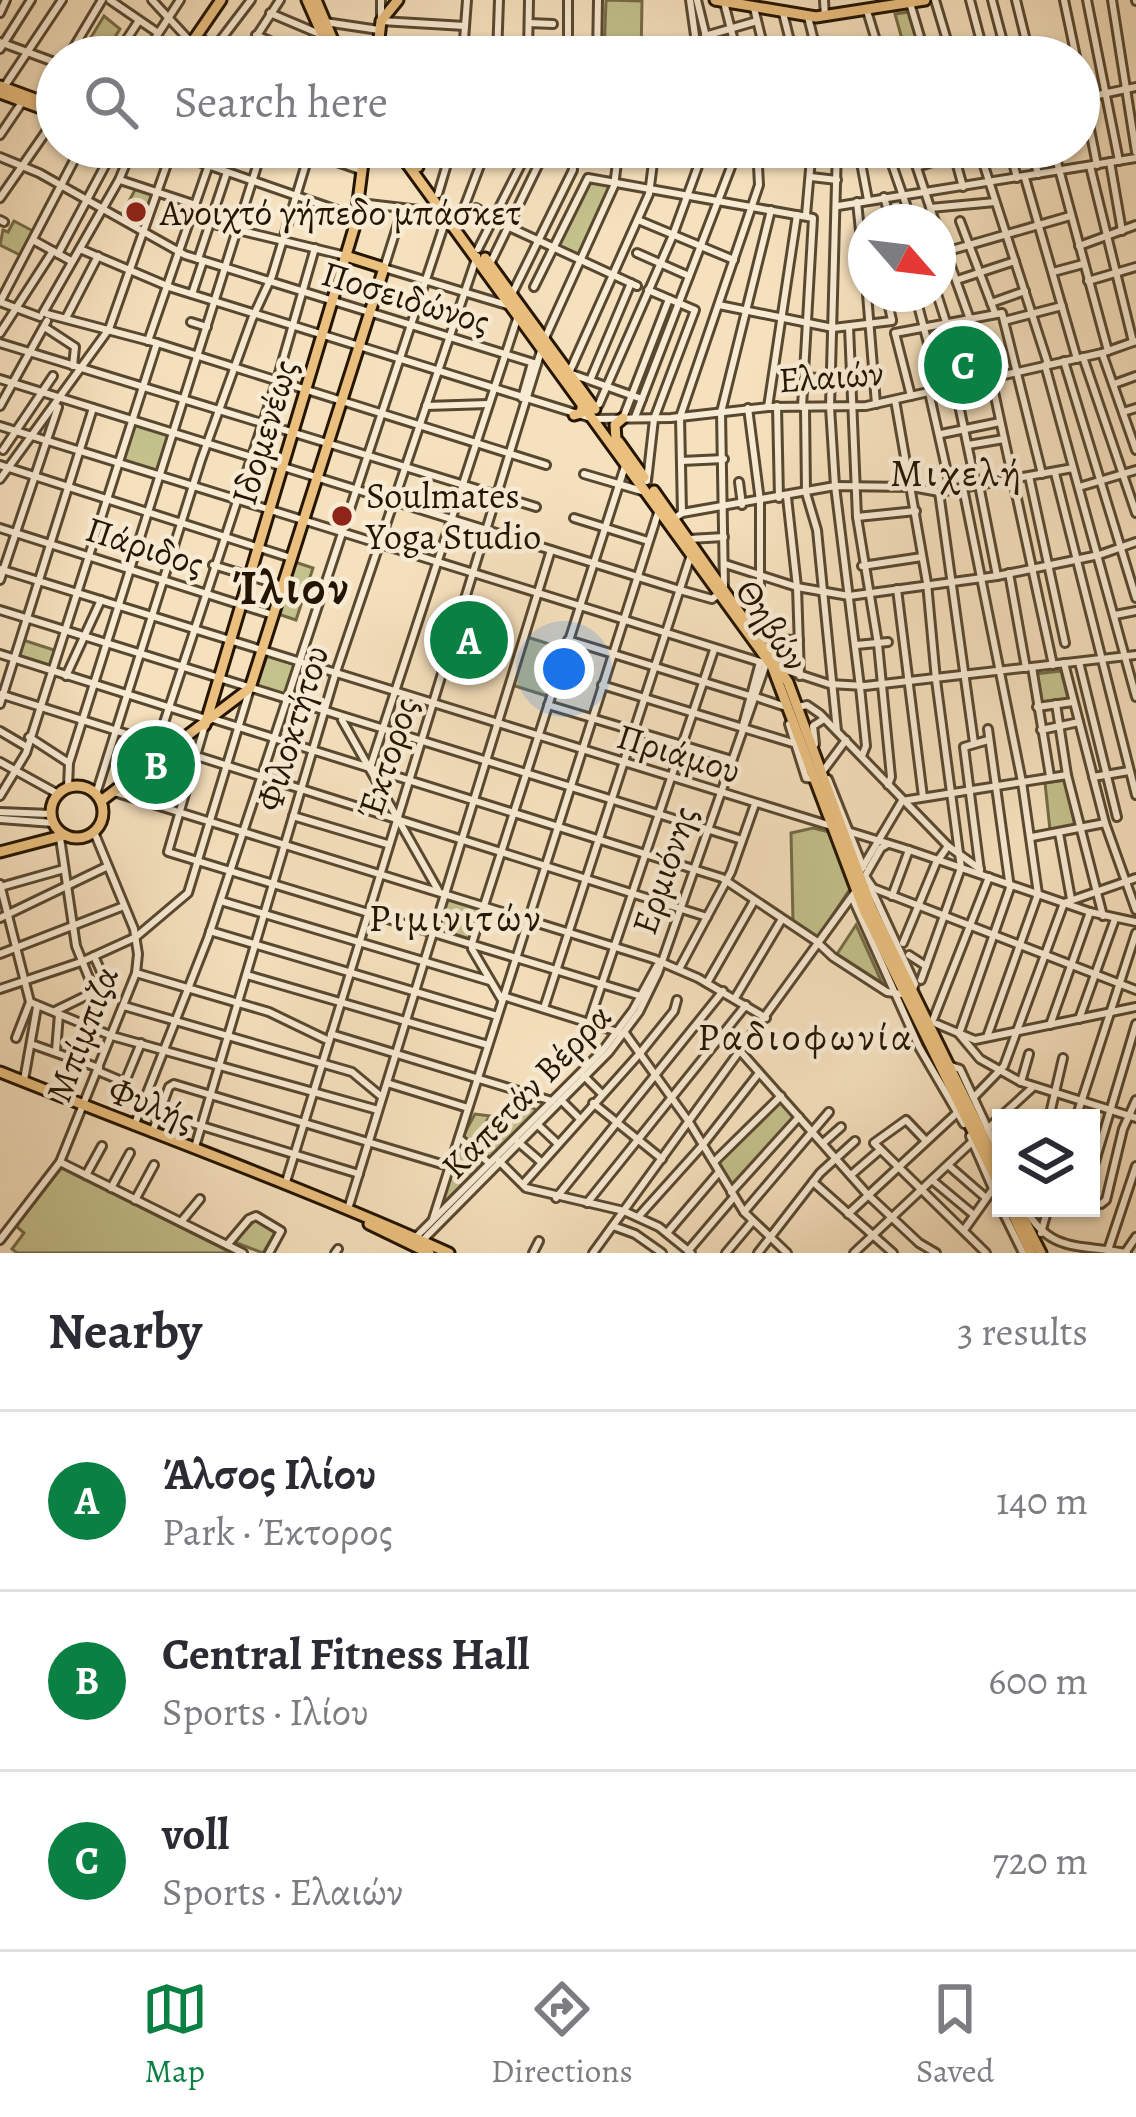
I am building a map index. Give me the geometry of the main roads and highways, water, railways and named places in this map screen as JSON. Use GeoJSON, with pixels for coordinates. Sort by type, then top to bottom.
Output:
{"type":"FeatureCollection","features":[{"type":"Feature","properties":{"kind":"main road"},"geometry":{"type":"LineString","coordinates":[[193,36],[218,0]]}},
{"type":"Feature","properties":{"kind":"main road"},"geometry":{"type":"LineString","coordinates":[[312,0],[329,36]]}},
{"type":"Feature","properties":{"kind":"main road"},"geometry":{"type":"LineString","coordinates":[[312,0],[323,36]]}},
{"type":"Feature","properties":{"kind":"main road"},"geometry":{"type":"LineString","coordinates":[[379,36],[380,26],[398,0]]}},
{"type":"Feature","properties":{"kind":"main road"},"geometry":{"type":"LineString","coordinates":[[720,1],[825,17],[925,0]]}},
{"type":"Feature","properties":{"kind":"main road"},"geometry":{"type":"LineString","coordinates":[[1,89],[36,105]]}},
{"type":"Feature","properties":{"kind":"main road"},"geometry":{"type":"LineString","coordinates":[[1,89],[36,100]]}},
{"type":"Feature","properties":{"kind":"main road","name":"Ιδομενέως"},"geometry":{"type":"LineString","coordinates":[[208,721],[357,217],[363,168]]}},
{"type":"Feature","properties":{"kind":"main road","name":"Θηβών"},"geometry":{"type":"LineString","coordinates":[[415,168],[583,404],[616,439],[692,554],[758,635],[820,773],[827,809],[842,830]]}},
{"type":"Feature","properties":{"kind":"main road","name":"Θηβών"},"geometry":{"type":"LineString","coordinates":[[417,168],[450,217]]}},
{"type":"Feature","properties":{"kind":"main road","name":"Θηβών"},"geometry":{"type":"LineString","coordinates":[[478,253],[519,316],[569,373],[626,463],[678,516],[793,694],[858,883],[902,993],[992,1156]]}},
{"type":"Feature","properties":{"kind":"main road"},"geometry":{"type":"LineString","coordinates":[[40,841],[63,790],[80,786],[99,797],[114,792],[250,688],[384,268],[346,256]]}},
{"type":"Feature","properties":{"kind":"main road"},"geometry":{"type":"LineString","coordinates":[[574,415],[581,413],[583,404]]}},
{"type":"Feature","properties":{"kind":"main road"},"geometry":{"type":"LineString","coordinates":[[616,439],[615,425],[629,417]]}},
{"type":"Feature","properties":{"kind":"main road"},"geometry":{"type":"LineString","coordinates":[[793,694],[793,684],[800,676]]}},
{"type":"Feature","properties":{"kind":"main road"},"geometry":{"type":"LineString","coordinates":[[0,852],[94,832],[102,818],[99,797]]}},
{"type":"Feature","properties":{"kind":"main road"},"geometry":{"type":"LineString","coordinates":[[818,823],[825,821],[827,809]]}},
{"type":"Feature","properties":{"kind":"main road"},"geometry":{"type":"LineString","coordinates":[[53,820],[62,836]]}},
{"type":"Feature","properties":{"kind":"main road","name":"Θηβών"},"geometry":{"type":"LineString","coordinates":[[902,993],[932,1026],[992,1173]]}},
{"type":"Feature","properties":{"kind":"main road","name":"Φυλής"},"geometry":{"type":"LineString","coordinates":[[0,1072],[348,1209],[430,1253]]}},
{"type":"Feature","properties":{"kind":"main road"},"geometry":{"type":"LineString","coordinates":[[78,1120],[86,1113],[99,1112]]}},
{"type":"Feature","properties":{"kind":"main road","name":"Φυλής"},"geometry":{"type":"LineString","coordinates":[[285,1185],[287,1190],[449,1253]]}},
{"type":"Feature","properties":{"kind":"main road"},"geometry":{"type":"LineString","coordinates":[[1016,1217],[1033,1252]]}},
{"type":"Feature","properties":{"kind":"place","name":"Ανοιχτό γήπεδο μπάσκετ"},"geometry":{"type":"Point","coordinates":[136,212]}},
{"type":"Feature","properties":{"kind":"place","name":"voll"},"geometry":{"type":"Point","coordinates":[963,365]}},
{"type":"Feature","properties":{"kind":"place","name":"Soulmates Yoga Studio"},"geometry":{"type":"Point","coordinates":[342,516]}},
{"type":"Feature","properties":{"kind":"place","name":"Άλσος Ιλίου"},"geometry":{"type":"Point","coordinates":[469,640]}},
{"type":"Feature","properties":{"kind":"place","name":"Central Fitness Hall"},"geometry":{"type":"Point","coordinates":[156,765]}},
{"type":"Feature","properties":{"kind":"district","name":"Μιχελή"},"geometry":{"type":"Point","coordinates":[957,472]}},
{"type":"Feature","properties":{"kind":"district","name":"Ίλιον"},"geometry":{"type":"Point","coordinates":[292,588]}},
{"type":"Feature","properties":{"kind":"district","name":"Ριμινιτών"},"geometry":{"type":"Point","coordinates":[456,917]}},
{"type":"Feature","properties":{"kind":"district","name":"Ραδιοφωνία"},"geometry":{"type":"Point","coordinates":[806,1036]}}]}
